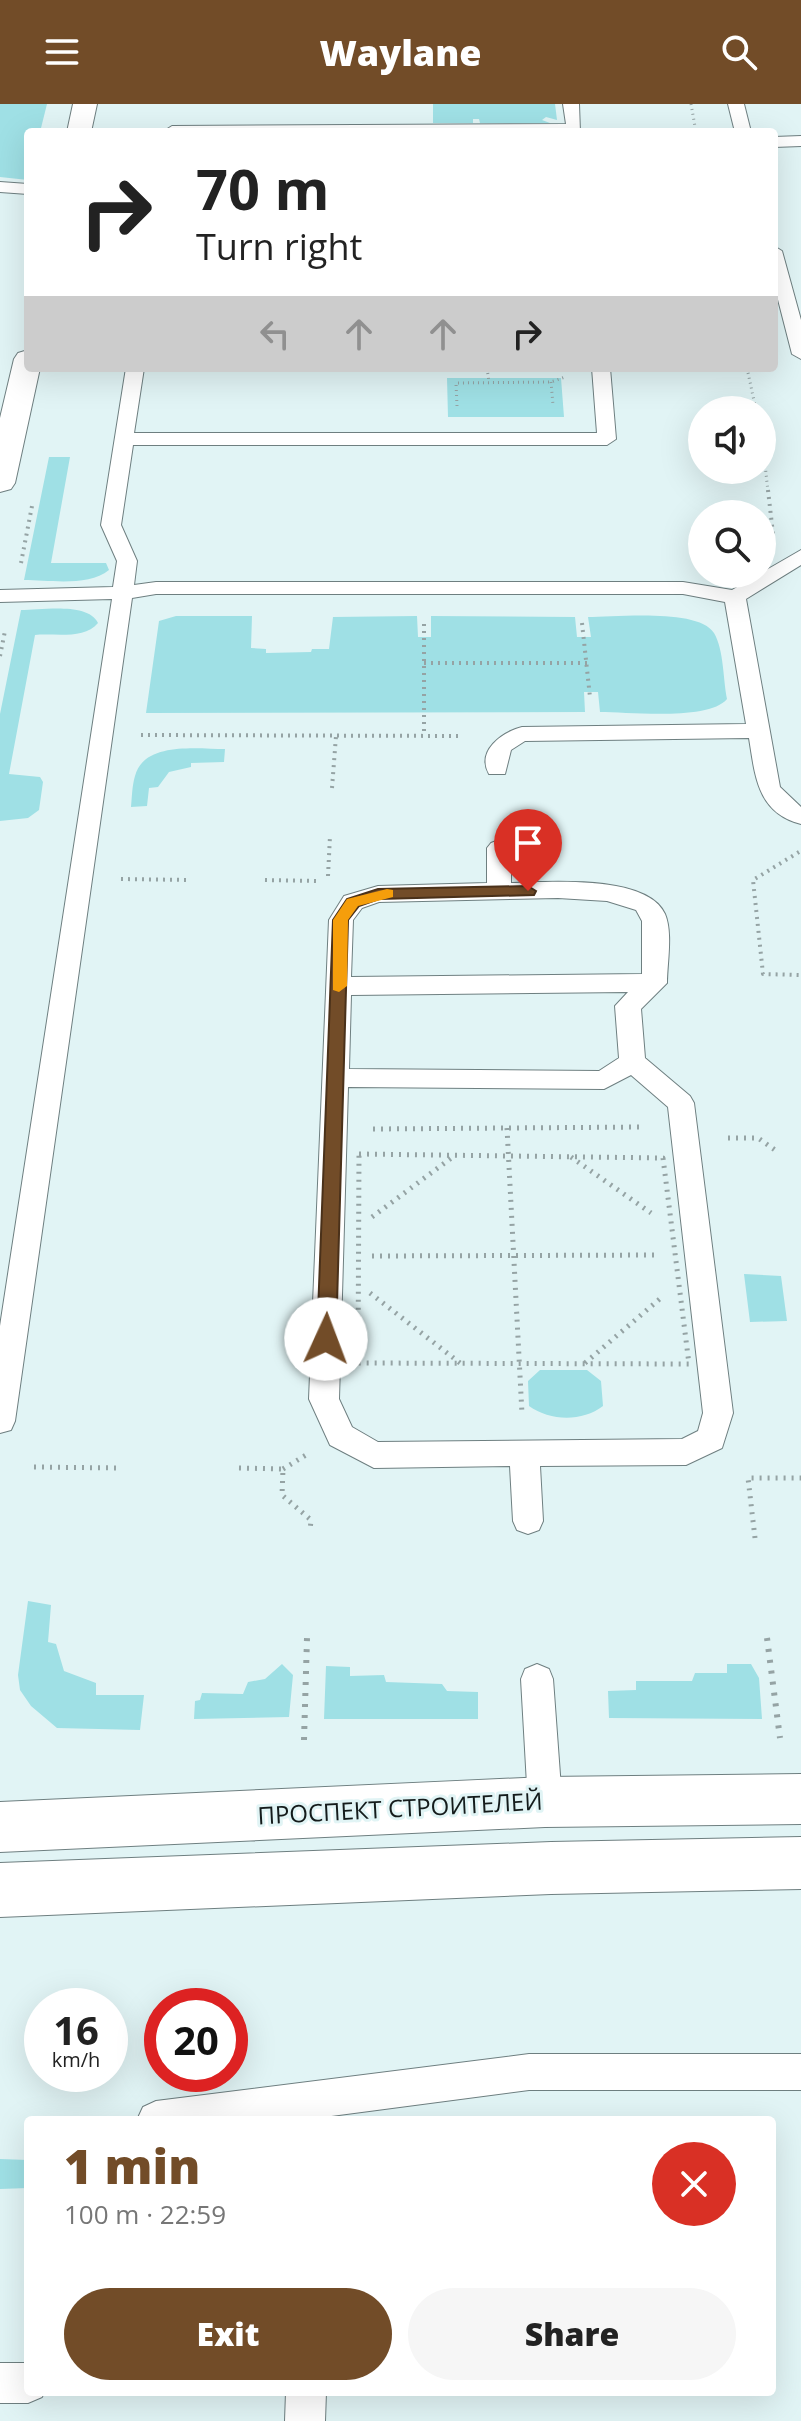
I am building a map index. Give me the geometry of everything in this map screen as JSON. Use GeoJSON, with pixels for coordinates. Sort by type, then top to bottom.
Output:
{"type":"FeatureCollection","features":[{"type":"Feature","properties":{"kind":"street"},"geometry":{"type":"LineString","coordinates":[[80,128],[85,104]]}},
{"type":"Feature","properties":{"kind":"street"},"geometry":{"type":"LineString","coordinates":[[0,483],[25,372]]}},
{"type":"Feature","properties":{"kind":"street","name":"ПРОСПЕКТ СТРОИТЕЛЕЙ"},"geometry":{"type":"LineString","coordinates":[[0,1827],[545,1802],[801,1799]]}},
{"type":"Feature","properties":{"kind":"street"},"geometry":{"type":"LineString","coordinates":[[0,1890],[551,1868],[801,1863]]}},
{"type":"Feature","properties":{"kind":"lane"},"geometry":{"type":"LineString","coordinates":[[571,104],[574,128]]}},
{"type":"Feature","properties":{"kind":"lane"},"geometry":{"type":"LineString","coordinates":[[736,104],[742,128]]}},
{"type":"Feature","properties":{"kind":"lane"},"geometry":{"type":"LineString","coordinates":[[173,127],[374,128]]}},
{"type":"Feature","properties":{"kind":"lane"},"geometry":{"type":"LineString","coordinates":[[778,142],[801,141]]}},
{"type":"Feature","properties":{"kind":"lane"},"geometry":{"type":"LineString","coordinates":[[0,187],[24,189]]}},
{"type":"Feature","properties":{"kind":"lane"},"geometry":{"type":"LineString","coordinates":[[778,266],[801,354]]}},
{"type":"Feature","properties":{"kind":"lane"},"geometry":{"type":"LineString","coordinates":[[0,1421],[104,734],[127,561],[111,525],[134,372]]}},
{"type":"Feature","properties":{"kind":"lane"},"geometry":{"type":"LineString","coordinates":[[124,439],[607,439],[601,372]]}},
{"type":"Feature","properties":{"kind":"lane"},"geometry":{"type":"LineString","coordinates":[[0,596],[121,593],[156,588],[425,587],[683,588],[735,597],[801,556]]}},
{"type":"Feature","properties":{"kind":"lane"},"geometry":{"type":"LineString","coordinates":[[735,597],[769,789],[790,811],[801,817]]}},
{"type":"Feature","properties":{"kind":"lane"},"geometry":{"type":"LineString","coordinates":[[497,769],[497,752],[504,742],[522,734],[760,731]]}},
{"type":"Feature","properties":{"kind":"lane"},"geometry":{"type":"LineString","coordinates":[[499,848],[499,891]]}},
{"type":"Feature","properties":{"kind":"lane"},"geometry":{"type":"LineString","coordinates":[[499,891],[617,893],[641,900],[653,914],[655,983],[628,1006],[632,1062],[681,1103],[718,1413],[711,1439],[686,1452],[374,1455],[341,1436],[324,1399],[341,920],[353,902],[378,894],[499,891]]}},
{"type":"Feature","properties":{"kind":"lane"},"geometry":{"type":"LineString","coordinates":[[339,986],[655,983]]}},
{"type":"Feature","properties":{"kind":"lane"},"geometry":{"type":"LineString","coordinates":[[336,1078],[604,1080],[632,1062]]}},
{"type":"Feature","properties":{"kind":"lane"},"geometry":{"type":"LineString","coordinates":[[524,1453],[528,1521]]}},
{"type":"Feature","properties":{"kind":"lane"},"geometry":{"type":"LineString","coordinates":[[537,1679],[545,1802]]}},
{"type":"Feature","properties":{"kind":"lane"},"geometry":{"type":"LineString","coordinates":[[187,2116],[529,2072],[801,2072]]}},
{"type":"Feature","properties":{"kind":"lane"},"geometry":{"type":"LineString","coordinates":[[0,2383],[24,2383]]}},
{"type":"Feature","properties":{"kind":"lane"},"geometry":{"type":"LineString","coordinates":[[305,2421],[306,2396]]}},
{"type":"Feature","properties":{"kind":"path"},"geometry":{"type":"LineString","coordinates":[[691,104],[695,128]]}},
{"type":"Feature","properties":{"kind":"path"},"geometry":{"type":"LineString","coordinates":[[488,372],[489,382]]}},
{"type":"Feature","properties":{"kind":"path"},"geometry":{"type":"LineString","coordinates":[[748,372],[753,396]]}},
{"type":"Feature","properties":{"kind":"path"},"geometry":{"type":"LineString","coordinates":[[458,413],[456,383],[489,382],[551,382],[554,412]]}},
{"type":"Feature","properties":{"kind":"path"},"geometry":{"type":"LineString","coordinates":[[424,736],[425,587]]}},
{"type":"Feature","properties":{"kind":"path"},"geometry":{"type":"LineString","coordinates":[[581,614],[591,703]]}},
{"type":"Feature","properties":{"kind":"path"},"geometry":{"type":"LineString","coordinates":[[424,663],[587,663]]}},
{"type":"Feature","properties":{"kind":"path"},"geometry":{"type":"LineString","coordinates":[[104,734],[465,736]]}},
{"type":"Feature","properties":{"kind":"path"},"geometry":{"type":"LineString","coordinates":[[332,788],[336,736]]}},
{"type":"Feature","properties":{"kind":"path"},"geometry":{"type":"LineString","coordinates":[[265,880],[328,881],[330,836]]}},
{"type":"Feature","properties":{"kind":"path"},"geometry":{"type":"LineString","coordinates":[[801,851],[753,880],[763,974],[801,975]]}},
{"type":"Feature","properties":{"kind":"path"},"geometry":{"type":"LineString","coordinates":[[112,879],[190,880]]}},
{"type":"Feature","properties":{"kind":"path"},"geometry":{"type":"LineString","coordinates":[[507,1128],[523,1421]]}},
{"type":"Feature","properties":{"kind":"path"},"geometry":{"type":"LineString","coordinates":[[334,1129],[507,1128],[685,1133],[758,1138],[775,1150]]}},
{"type":"Feature","properties":{"kind":"path"},"geometry":{"type":"LineString","coordinates":[[359,1154],[455,1155],[663,1158],[689,1364],[358,1363],[359,1154]]}},
{"type":"Feature","properties":{"kind":"path"},"geometry":{"type":"LineString","coordinates":[[358,1227],[455,1155]]}},
{"type":"Feature","properties":{"kind":"path"},"geometry":{"type":"LineString","coordinates":[[570,1157],[672,1227]]}},
{"type":"Feature","properties":{"kind":"path"},"geometry":{"type":"LineString","coordinates":[[359,1256],[675,1255]]}},
{"type":"Feature","properties":{"kind":"path"},"geometry":{"type":"LineString","coordinates":[[584,1364],[678,1283]]}},
{"type":"Feature","properties":{"kind":"path"},"geometry":{"type":"LineString","coordinates":[[358,1284],[461,1363]]}},
{"type":"Feature","properties":{"kind":"path"},"geometry":{"type":"LineString","coordinates":[[34,1467],[119,1468]]}},
{"type":"Feature","properties":{"kind":"path"},"geometry":{"type":"LineString","coordinates":[[239,1468],[283,1469],[282,1495],[311,1520],[310,1531]]}},
{"type":"Feature","properties":{"kind":"path"},"geometry":{"type":"LineString","coordinates":[[755,1538],[748,1478],[801,1478]]}},
{"type":"Feature","properties":{"kind":"path"},"geometry":{"type":"LineString","coordinates":[[304,1740],[307,1638]]}},
{"type":"Feature","properties":{"kind":"path"},"geometry":{"type":"LineString","coordinates":[[767,1638],[780,1738]]}},
{"type":"Feature","properties":{"kind":"shaded area"},"geometry":{"type":"Polygon","coordinates":[[[0,104],[47,104],[41,128],[24,128],[24,180],[0,177],[0,104]]]}},
{"type":"Feature","properties":{"kind":"shaded area"},"geometry":{"type":"Polygon","coordinates":[[[433,104],[555,104],[557,120],[546,117],[542,120],[550,123],[480,123],[479,119],[473,119],[473,123],[433,123],[433,104]]]}},
{"type":"Feature","properties":{"kind":"shaded area"},"geometry":{"type":"Polygon","coordinates":[[[447,378],[561,378],[564,417],[448,417],[447,378]]]}},
{"type":"Feature","properties":{"kind":"shaded area"},"geometry":{"type":"Polygon","coordinates":[[[49,457],[70,457],[51,563],[106,563],[109,570],[90,579],[24,580],[49,457]]]}},
{"type":"Feature","properties":{"kind":"shaded area"},"geometry":{"type":"Polygon","coordinates":[[[21,610],[75,610],[93,616],[98,623],[77,634],[35,635],[9,774],[40,777],[43,782],[39,810],[28,818],[0,821],[0,714],[21,610]]]}},
{"type":"Feature","properties":{"kind":"shaded area"},"geometry":{"type":"Polygon","coordinates":[[[176,616],[252,616],[251,648],[266,649],[266,653],[329,649],[333,617],[417,616],[418,637],[431,637],[431,616],[575,617],[577,637],[591,637],[588,617],[675,617],[705,625],[714,633],[721,656],[727,699],[718,706],[704,710],[668,714],[600,712],[598,692],[584,692],[585,712],[146,713],[159,621],[176,616]]]}},
{"type":"Feature","properties":{"kind":"shaded area"},"geometry":{"type":"Polygon","coordinates":[[[173,749],[225,749],[224,762],[191,763],[191,767],[169,772],[158,787],[149,788],[147,806],[131,807],[135,776],[140,765],[149,757],[173,749]]]}},
{"type":"Feature","properties":{"kind":"shaded area"},"geometry":{"type":"Polygon","coordinates":[[[744,1274],[781,1276],[787,1321],[750,1322],[744,1274]]]}},
{"type":"Feature","properties":{"kind":"shaded area"},"geometry":{"type":"Polygon","coordinates":[[[540,1370],[587,1370],[601,1381],[603,1406],[586,1415],[566,1418],[537,1411],[529,1406],[528,1381],[540,1370]]]}},
{"type":"Feature","properties":{"kind":"shaded area"},"geometry":{"type":"Polygon","coordinates":[[[28,1601],[51,1605],[48,1642],[56,1644],[64,1671],[96,1683],[96,1695],[144,1695],[140,1730],[57,1728],[31,1706],[20,1690],[18,1675],[28,1601]]]}},
{"type":"Feature","properties":{"kind":"shaded area"},"geometry":{"type":"Polygon","coordinates":[[[282,1664],[293,1675],[289,1717],[194,1719],[195,1701],[200,1700],[202,1693],[243,1694],[248,1682],[265,1679],[282,1664]]]}},
{"type":"Feature","properties":{"kind":"shaded area"},"geometry":{"type":"Polygon","coordinates":[[[727,1664],[751,1664],[759,1678],[762,1719],[609,1718],[608,1691],[636,1690],[636,1681],[692,1681],[695,1673],[727,1673],[727,1664]]]}},
{"type":"Feature","properties":{"kind":"shaded area"},"geometry":{"type":"Polygon","coordinates":[[[326,1666],[350,1667],[350,1676],[384,1675],[386,1682],[442,1684],[447,1691],[478,1692],[478,1719],[324,1719],[326,1666]]]}},
{"type":"Feature","properties":{"kind":"shaded area"},"geometry":{"type":"Polygon","coordinates":[[[0,2159],[24,2160],[24,2188],[0,2189],[0,2159]]]}},
{"type":"Feature","properties":{"kind":"slow traffic"},"geometry":{"type":"LineString","coordinates":[[339,986],[341,920],[353,902],[387,894]]}},
{"type":"Feature","properties":{"kind":"route"},"geometry":{"type":"LineString","coordinates":[[326,1339],[341,920],[353,902],[378,894],[528,891]]}}]}
